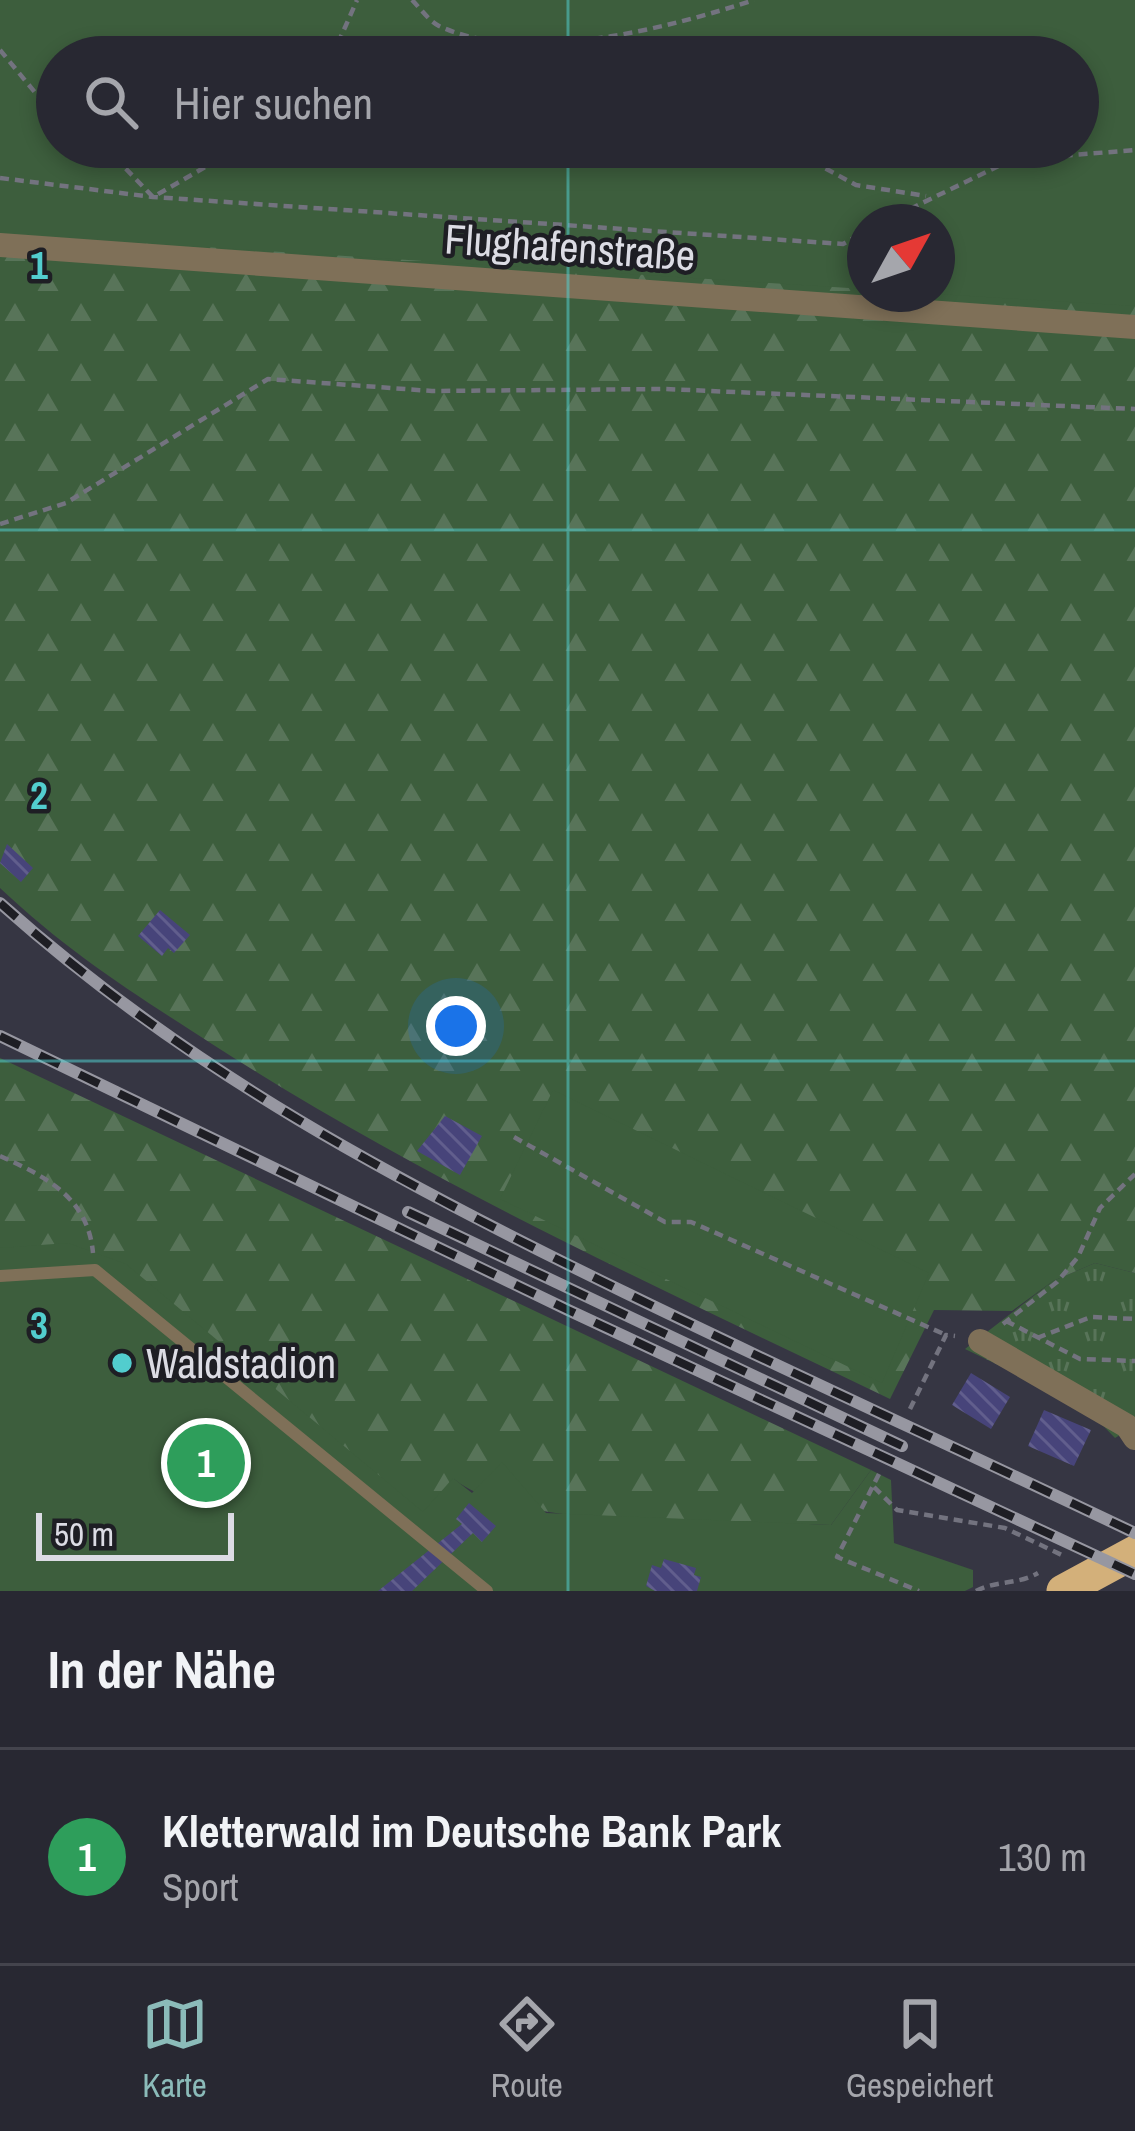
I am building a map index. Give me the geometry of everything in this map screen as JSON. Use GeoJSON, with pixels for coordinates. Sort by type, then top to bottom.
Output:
{"type":"FeatureCollection","features":[{"type":"Feature","properties":{"kind":"highway"},"geometry":{"type":"LineString","coordinates":[[1063,1591],[1135,1552]]}},
{"type":"Feature","properties":{"kind":"street","name":"Flughafenstraße"},"geometry":{"type":"LineString","coordinates":[[0,245],[1135,327]]}},
{"type":"Feature","properties":{"kind":"street"},"geometry":{"type":"LineString","coordinates":[[980,1341],[1110,1415],[1135,1438]]}},
{"type":"Feature","properties":{"kind":"lane"},"geometry":{"type":"LineString","coordinates":[[0,1276],[95,1270],[487,1591]]}},
{"type":"Feature","properties":{"kind":"path"},"geometry":{"type":"LineString","coordinates":[[341,36],[357,0]]}},
{"type":"Feature","properties":{"kind":"path"},"geometry":{"type":"LineString","coordinates":[[412,0],[437,25],[479,36]]}},
{"type":"Feature","properties":{"kind":"path"},"geometry":{"type":"LineString","coordinates":[[604,36],[754,0]]}},
{"type":"Feature","properties":{"kind":"path"},"geometry":{"type":"LineString","coordinates":[[0,50],[36,94]]}},
{"type":"Feature","properties":{"kind":"path"},"geometry":{"type":"LineString","coordinates":[[1099,153],[1135,150]]}},
{"type":"Feature","properties":{"kind":"path"},"geometry":{"type":"LineString","coordinates":[[125,168],[153,197]]}},
{"type":"Feature","properties":{"kind":"path"},"geometry":{"type":"LineString","coordinates":[[153,197],[203,168]]}},
{"type":"Feature","properties":{"kind":"path"},"geometry":{"type":"LineString","coordinates":[[826,168],[856,184],[928,196]]}},
{"type":"Feature","properties":{"kind":"path"},"geometry":{"type":"LineString","coordinates":[[914,204],[992,168]]}},
{"type":"Feature","properties":{"kind":"path"},"geometry":{"type":"LineString","coordinates":[[0,178],[153,197],[847,242]]}},
{"type":"Feature","properties":{"kind":"path"},"geometry":{"type":"LineString","coordinates":[[0,524],[67,502],[167,446],[268,379],[432,391],[664,389],[1135,409]]}},
{"type":"Feature","properties":{"kind":"path"},"geometry":{"type":"LineString","coordinates":[[514,1137],[665,1222],[691,1222],[946,1335],[980,1341],[1057,1282],[1078,1256],[1100,1208],[1135,1174]]}},
{"type":"Feature","properties":{"kind":"path"},"geometry":{"type":"LineString","coordinates":[[0,1156],[45,1176],[76,1202],[91,1231],[95,1270]]}},
{"type":"Feature","properties":{"kind":"path"},"geometry":{"type":"LineString","coordinates":[[1037,1338],[1091,1317],[1135,1319]]}},
{"type":"Feature","properties":{"kind":"path"},"geometry":{"type":"LineString","coordinates":[[1006,1321],[1080,1359],[1135,1361]]}},
{"type":"Feature","properties":{"kind":"path"},"geometry":{"type":"LineString","coordinates":[[910,1409],[946,1335]]}},
{"type":"Feature","properties":{"kind":"path"},"geometry":{"type":"LineString","coordinates":[[879,1474],[837,1557],[919,1591]]}},
{"type":"Feature","properties":{"kind":"path"},"geometry":{"type":"LineString","coordinates":[[874,1487],[897,1510],[1005,1528],[1048,1549]]}},
{"type":"Feature","properties":{"kind":"green space"},"geometry":{"type":"Polygon","coordinates":[[[0,0],[1135,0],[1135,1273],[1095,1263],[1053,1281],[1012,1311],[934,1310],[890,1399],[545,1232],[376,1142],[212,1044],[77,952],[0,888],[0,0]]]}},
{"type":"Feature","properties":{"kind":"green space"},"geometry":{"type":"Polygon","coordinates":[[[0,0],[1135,0],[1135,306],[955,295],[955,204],[847,204],[847,288],[0,234],[0,0]]]}},
{"type":"Feature","properties":{"kind":"green space"},"geometry":{"type":"Polygon","coordinates":[[[0,1058],[871,1470],[831,1525],[578,1516],[485,1496],[454,1479],[424,1512],[0,1591],[0,1058]]]}},
{"type":"Feature","properties":{"kind":"green space"},"geometry":{"type":"Polygon","coordinates":[[[553,1090],[929,1273],[882,1383],[500,1199],[553,1090]]]}},
{"type":"Feature","properties":{"kind":"green space","name":"Waldstadion"},"geometry":{"type":"Polygon","coordinates":[[[68,1243],[126,1264],[423,1512],[453,1478],[472,1493],[502,1462],[546,1513],[831,1525],[871,1470],[891,1480],[894,1543],[973,1570],[973,1587],[965,1591],[0,1591],[0,1248],[68,1243]]]}},
{"type":"Feature","properties":{"kind":"green space"},"geometry":{"type":"Polygon","coordinates":[[[1095,1263],[1135,1273],[1135,1426],[1115,1438],[1085,1407],[965,1349],[1053,1281],[1095,1263]]]}},
{"type":"Feature","properties":{"kind":"building"},"geometry":{"type":"Polygon","coordinates":[[[7,844],[33,868],[21,882],[0,863],[7,844]]]}},
{"type":"Feature","properties":{"kind":"building"},"geometry":{"type":"Polygon","coordinates":[[[160,910],[190,935],[174,953],[168,948],[162,956],[138,936],[160,910]]]}},
{"type":"Feature","properties":{"kind":"building"},"geometry":{"type":"Polygon","coordinates":[[[445,1116],[482,1136],[460,1175],[417,1151],[445,1116]]]}},
{"type":"Feature","properties":{"kind":"building"},"geometry":{"type":"Polygon","coordinates":[[[971,1373],[1010,1397],[991,1429],[952,1405],[971,1373]]]}},
{"type":"Feature","properties":{"kind":"building"},"geometry":{"type":"Polygon","coordinates":[[[1044,1410],[1091,1430],[1074,1466],[1028,1446],[1044,1410]]]}},
{"type":"Feature","properties":{"kind":"building"},"geometry":{"type":"Polygon","coordinates":[[[469,1503],[496,1526],[482,1542],[473,1533],[412,1591],[378,1591],[462,1524],[456,1519],[469,1503]]]}},
{"type":"Feature","properties":{"kind":"building"},"geometry":{"type":"Polygon","coordinates":[[[664,1559],[696,1568],[694,1575],[701,1577],[697,1591],[655,1591],[646,1586],[652,1565],[661,1568],[664,1559]]]}},
{"type":"Feature","properties":{"kind":"railway"},"geometry":{"type":"LineString","coordinates":[[0,903],[145,1019],[298,1120],[377,1165],[624,1292],[1135,1533]]}},
{"type":"Feature","properties":{"kind":"railway"},"geometry":{"type":"LineString","coordinates":[[0,1036],[568,1310],[1135,1574]]}},
{"type":"Feature","properties":{"kind":"railway"},"geometry":{"type":"LineString","coordinates":[[408,1212],[902,1446]]}},
{"type":"Feature","properties":{"kind":"place","name":"Waldstadion"},"geometry":{"type":"Point","coordinates":[122,1363]}},
{"type":"Feature","properties":{"kind":"place","name":"Kletterwald im Deutsche Bank Park"},"geometry":{"type":"Point","coordinates":[206,1463]}}]}
